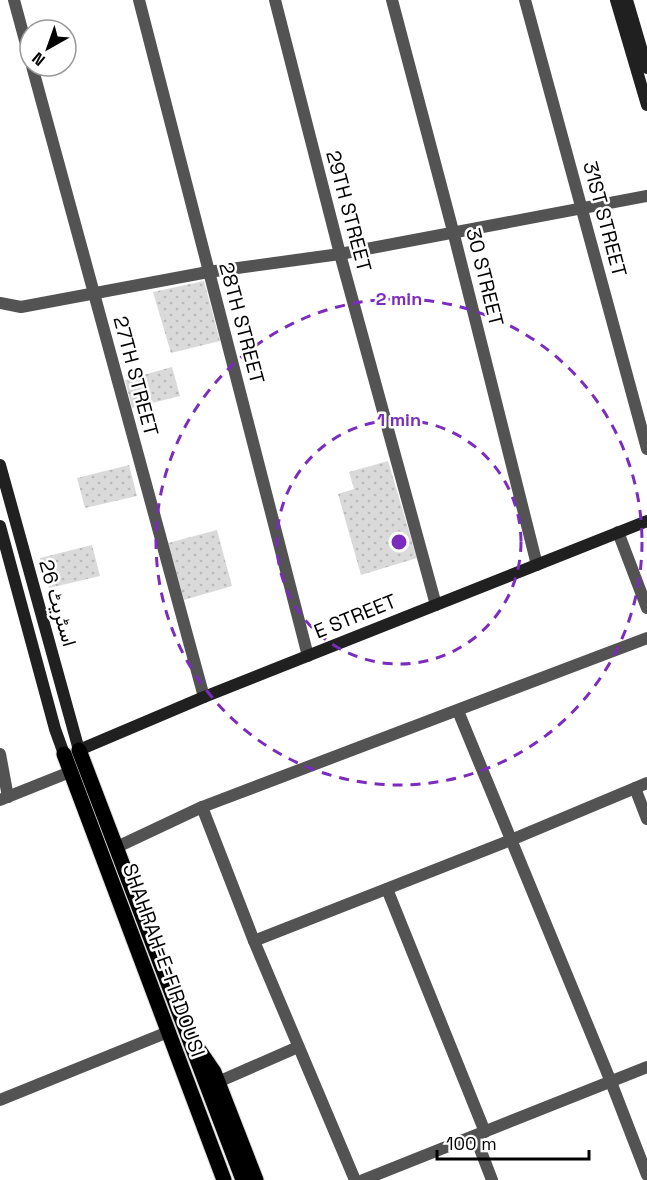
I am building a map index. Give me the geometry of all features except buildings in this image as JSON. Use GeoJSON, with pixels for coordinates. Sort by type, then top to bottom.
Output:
{"type":"FeatureCollection","features":[{"type":"Feature","properties":{"kind":"main road"},"geometry":{"type":"LineString","coordinates":[[615,0],[647,105]]}},
{"type":"Feature","properties":{"kind":"main road"},"geometry":{"type":"LineString","coordinates":[[627,0],[647,68]]}},
{"type":"Feature","properties":{"kind":"main road","name":"اسٹریٹ 26"},"geometry":{"type":"LineString","coordinates":[[0,465],[79,750]]}},
{"type":"Feature","properties":{"kind":"main road","name":"E STREET"},"geometry":{"type":"LineString","coordinates":[[79,750],[204,697],[647,521]]}},
{"type":"Feature","properties":{"kind":"main road","name":"اسٹریٹ 26"},"geometry":{"type":"LineString","coordinates":[[0,526],[55,729],[64,754]]}},
{"type":"Feature","properties":{"kind":"main road"},"geometry":{"type":"LineString","coordinates":[[79,750],[189,1039],[211,1079],[256,1180]]}},
{"type":"Feature","properties":{"kind":"main road","name":"SHAHRAH-E-FIRDOUSI"},"geometry":{"type":"LineString","coordinates":[[64,754],[224,1180]]}},
{"type":"Feature","properties":{"kind":"main road"},"geometry":{"type":"LineString","coordinates":[[211,1079],[243,1180]]}},
{"type":"Feature","properties":{"kind":"street"},"geometry":{"type":"LineString","coordinates":[[14,0],[19,18]]}},
{"type":"Feature","properties":{"kind":"street","name":"28TH STREET"},"geometry":{"type":"LineString","coordinates":[[139,0],[308,656]]}},
{"type":"Feature","properties":{"kind":"street","name":"29TH STREET"},"geometry":{"type":"LineString","coordinates":[[275,0],[340,254],[436,605]]}},
{"type":"Feature","properties":{"kind":"street","name":"30 STREET"},"geometry":{"type":"LineString","coordinates":[[392,0],[537,565]]}},
{"type":"Feature","properties":{"kind":"street","name":"31ST STREET"},"geometry":{"type":"LineString","coordinates":[[525,0],[647,449]]}},
{"type":"Feature","properties":{"kind":"street","name":"27TH STREET"},"geometry":{"type":"LineString","coordinates":[[35,78],[204,697]]}},
{"type":"Feature","properties":{"kind":"street"},"geometry":{"type":"LineString","coordinates":[[0,303],[21,308],[208,272],[340,254],[647,196]]}},
{"type":"Feature","properties":{"kind":"street"},"geometry":{"type":"LineString","coordinates":[[618,532],[647,608]]}},
{"type":"Feature","properties":{"kind":"street"},"geometry":{"type":"LineString","coordinates":[[117,847],[202,807],[647,638]]}},
{"type":"Feature","properties":{"kind":"street"},"geometry":{"type":"LineString","coordinates":[[458,711],[647,1175]]}},
{"type":"Feature","properties":{"kind":"street"},"geometry":{"type":"LineString","coordinates":[[0,754],[4,799],[70,772]]}},
{"type":"Feature","properties":{"kind":"street"},"geometry":{"type":"LineString","coordinates":[[254,941],[512,840],[647,783]]}},
{"type":"Feature","properties":{"kind":"street"},"geometry":{"type":"LineString","coordinates":[[635,788],[647,819]]}},
{"type":"Feature","properties":{"kind":"street"},"geometry":{"type":"LineString","coordinates":[[202,807],[254,941],[355,1180]]}},
{"type":"Feature","properties":{"kind":"street"},"geometry":{"type":"LineString","coordinates":[[387,889],[480,1134],[492,1180]]}},
{"type":"Feature","properties":{"kind":"street"},"geometry":{"type":"LineString","coordinates":[[0,1100],[168,1032]]}},
{"type":"Feature","properties":{"kind":"street"},"geometry":{"type":"LineString","coordinates":[[211,1079],[298,1047]]}},
{"type":"Feature","properties":{"kind":"street"},"geometry":{"type":"LineString","coordinates":[[363,1180],[647,1067]]}},
{"type":"Feature","properties":{"kind":"shaded area"},"geometry":{"type":"Polygon","coordinates":[[[204,281],[220,341],[171,353],[153,292],[204,281]]]}},
{"type":"Feature","properties":{"kind":"shaded area"},"geometry":{"type":"Polygon","coordinates":[[[172,367],[180,396],[132,408],[125,380],[172,367]]]}},
{"type":"Feature","properties":{"kind":"shaded area"},"geometry":{"type":"Polygon","coordinates":[[[388,461],[417,558],[361,575],[338,494],[354,489],[349,472],[388,461]]]}},
{"type":"Feature","properties":{"kind":"shaded area"},"geometry":{"type":"Polygon","coordinates":[[[129,465],[137,496],[85,508],[77,478],[129,465]]]}},
{"type":"Feature","properties":{"kind":"shaded area"},"geometry":{"type":"Polygon","coordinates":[[[217,530],[232,586],[184,600],[168,543],[217,530]]]}},
{"type":"Feature","properties":{"kind":"shaded area"},"geometry":{"type":"Polygon","coordinates":[[[92,545],[100,576],[49,588],[40,558],[92,545]]]}}]}
